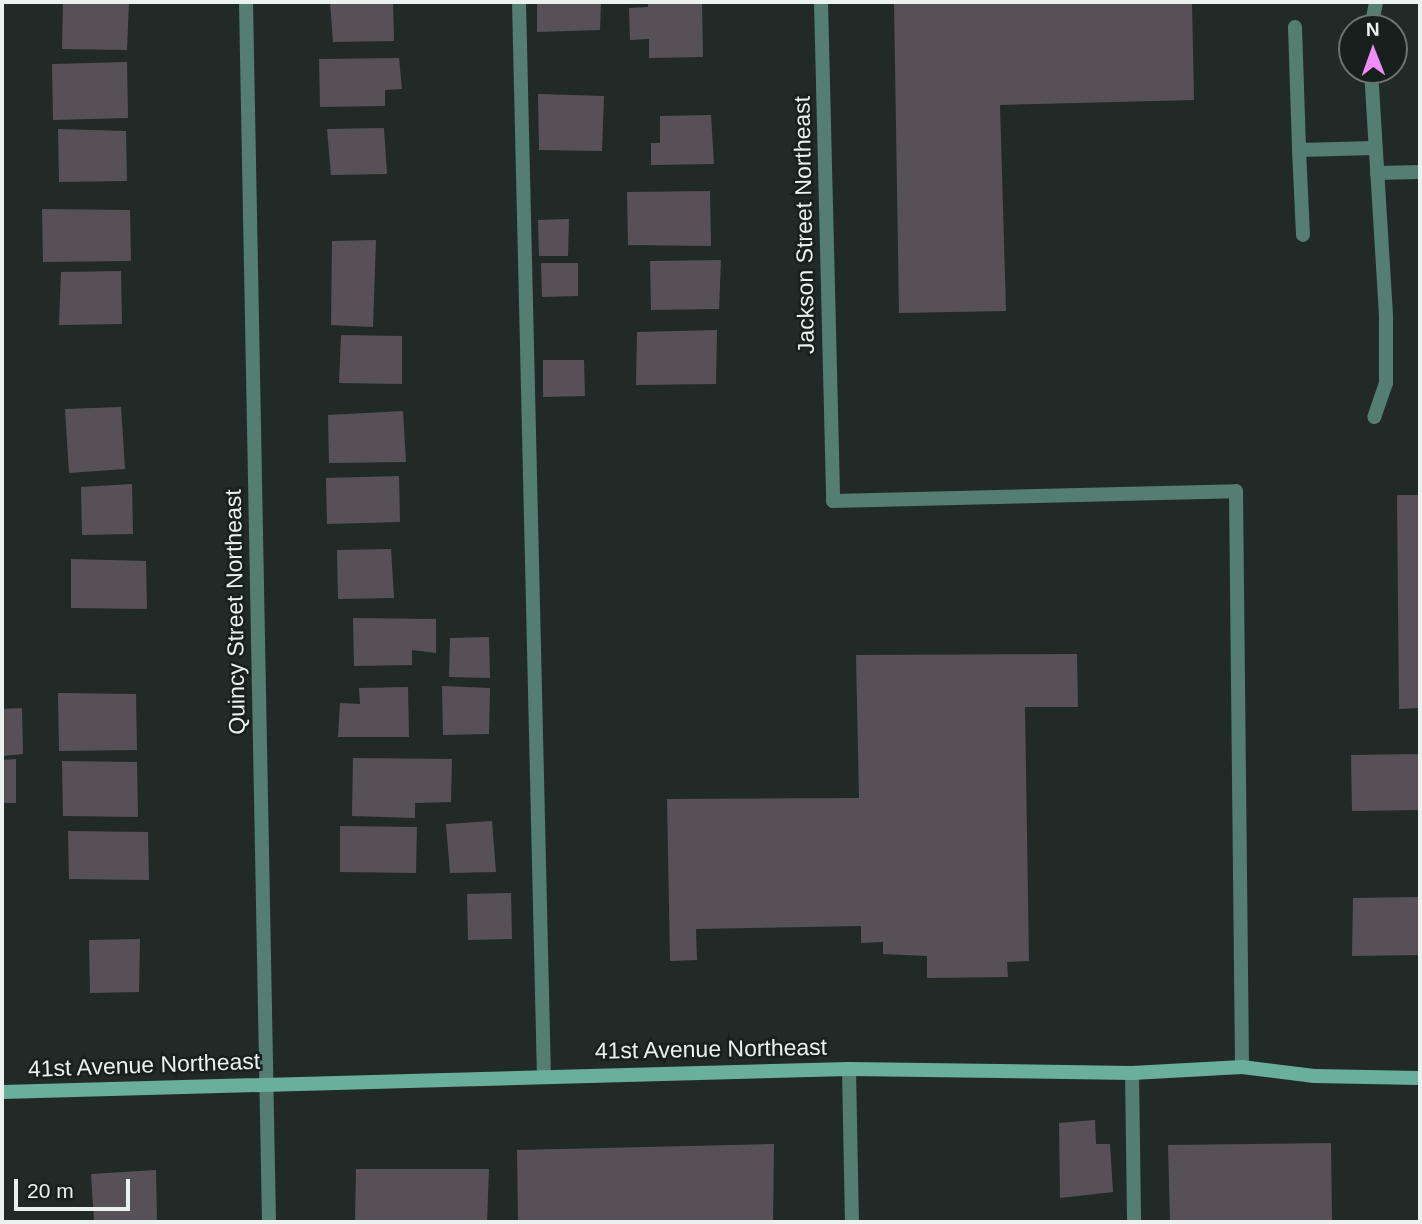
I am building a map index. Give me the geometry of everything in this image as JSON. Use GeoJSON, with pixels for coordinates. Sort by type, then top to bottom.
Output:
{"type":"FeatureCollection","features":[{"type":"Feature","properties":{"kind":"street","name":"Quincy Street Northeast"},"geometry":{"type":"LineString","coordinates":[[246,2],[269,1222]]}},
{"type":"Feature","properties":{"kind":"street"},"geometry":{"type":"LineString","coordinates":[[519,2],[544,1076]]}},
{"type":"Feature","properties":{"kind":"street","name":"Jackson Street Northeast"},"geometry":{"type":"LineString","coordinates":[[821,2],[833,501],[1236,491],[1242,1067]]}},
{"type":"Feature","properties":{"kind":"street"},"geometry":{"type":"LineString","coordinates":[[1295,27],[1303,235]]}},
{"type":"Feature","properties":{"kind":"street"},"geometry":{"type":"LineString","coordinates":[[1372,84],[1386,383],[1374,417]]}},
{"type":"Feature","properties":{"kind":"street"},"geometry":{"type":"LineString","coordinates":[[1299,150],[1375,148]]}},
{"type":"Feature","properties":{"kind":"street"},"geometry":{"type":"LineString","coordinates":[[1377,173],[1420,172]]}},
{"type":"Feature","properties":{"kind":"street","name":"41st Avenue Northeast"},"geometry":{"type":"LineString","coordinates":[[2,1092],[849,1069],[1132,1073],[1242,1067],[1314,1076],[1420,1078]]}},
{"type":"Feature","properties":{"kind":"street"},"geometry":{"type":"LineString","coordinates":[[849,1069],[852,1222]]}},
{"type":"Feature","properties":{"kind":"street"},"geometry":{"type":"LineString","coordinates":[[1132,1073],[1133,1222]]}},
{"type":"Feature","properties":{"kind":"building"},"geometry":{"type":"Polygon","coordinates":[[[63,2],[129,2],[127,50],[62,49],[63,2]]]}},
{"type":"Feature","properties":{"kind":"building"},"geometry":{"type":"Polygon","coordinates":[[[330,2],[393,2],[394,41],[333,42],[330,2]]]}},
{"type":"Feature","properties":{"kind":"building"},"geometry":{"type":"Polygon","coordinates":[[[537,2],[601,2],[600,30],[537,32],[537,2]]]}},
{"type":"Feature","properties":{"kind":"building"},"geometry":{"type":"Polygon","coordinates":[[[648,2],[702,2],[703,57],[649,58],[649,39],[630,40],[629,8],[648,7],[648,2]]]}},
{"type":"Feature","properties":{"kind":"building"},"geometry":{"type":"Polygon","coordinates":[[[894,2],[1192,2],[1194,100],[1000,105],[1006,311],[899,313],[894,2]]]}},
{"type":"Feature","properties":{"kind":"building"},"geometry":{"type":"Polygon","coordinates":[[[399,58],[402,89],[385,90],[385,106],[320,107],[319,59],[399,58]]]}},
{"type":"Feature","properties":{"kind":"building"},"geometry":{"type":"Polygon","coordinates":[[[127,62],[128,118],[53,120],[52,64],[127,62]]]}},
{"type":"Feature","properties":{"kind":"building"},"geometry":{"type":"Polygon","coordinates":[[[538,94],[604,96],[602,151],[539,150],[538,94]]]}},
{"type":"Feature","properties":{"kind":"building"},"geometry":{"type":"Polygon","coordinates":[[[711,115],[714,164],[651,165],[651,143],[660,143],[660,116],[711,115]]]}},
{"type":"Feature","properties":{"kind":"building"},"geometry":{"type":"Polygon","coordinates":[[[384,128],[387,174],[331,175],[327,129],[384,128]]]}},
{"type":"Feature","properties":{"kind":"building"},"geometry":{"type":"Polygon","coordinates":[[[58,129],[126,131],[127,181],[59,182],[58,129]]]}},
{"type":"Feature","properties":{"kind":"building"},"geometry":{"type":"Polygon","coordinates":[[[710,191],[711,246],[628,245],[627,192],[710,191]]]}},
{"type":"Feature","properties":{"kind":"building"},"geometry":{"type":"Polygon","coordinates":[[[42,209],[130,210],[131,261],[43,262],[42,209]]]}},
{"type":"Feature","properties":{"kind":"building"},"geometry":{"type":"Polygon","coordinates":[[[569,219],[568,256],[539,256],[538,220],[569,219]]]}},
{"type":"Feature","properties":{"kind":"building"},"geometry":{"type":"Polygon","coordinates":[[[376,240],[373,327],[331,325],[332,241],[376,240]]]}},
{"type":"Feature","properties":{"kind":"building"},"geometry":{"type":"Polygon","coordinates":[[[721,260],[719,309],[651,310],[650,261],[721,260]]]}},
{"type":"Feature","properties":{"kind":"building"},"geometry":{"type":"Polygon","coordinates":[[[541,263],[578,263],[578,296],[542,297],[541,263]]]}},
{"type":"Feature","properties":{"kind":"building"},"geometry":{"type":"Polygon","coordinates":[[[121,271],[122,324],[59,325],[61,272],[121,271]]]}},
{"type":"Feature","properties":{"kind":"building"},"geometry":{"type":"Polygon","coordinates":[[[717,330],[716,384],[636,385],[637,332],[717,330]]]}},
{"type":"Feature","properties":{"kind":"building"},"geometry":{"type":"Polygon","coordinates":[[[341,335],[402,336],[402,384],[339,383],[341,335]]]}},
{"type":"Feature","properties":{"kind":"building"},"geometry":{"type":"Polygon","coordinates":[[[543,360],[584,360],[585,396],[543,397],[543,360]]]}},
{"type":"Feature","properties":{"kind":"building"},"geometry":{"type":"Polygon","coordinates":[[[121,407],[125,469],[69,473],[65,409],[121,407]]]}},
{"type":"Feature","properties":{"kind":"building"},"geometry":{"type":"Polygon","coordinates":[[[403,411],[406,462],[329,463],[328,415],[403,411]]]}},
{"type":"Feature","properties":{"kind":"building"},"geometry":{"type":"Polygon","coordinates":[[[399,476],[400,522],[327,524],[326,478],[399,476]]]}},
{"type":"Feature","properties":{"kind":"building"},"geometry":{"type":"Polygon","coordinates":[[[132,484],[133,534],[82,535],[81,487],[132,484]]]}},
{"type":"Feature","properties":{"kind":"building"},"geometry":{"type":"Polygon","coordinates":[[[1397,495],[1420,495],[1420,708],[1399,709],[1397,495]]]}},
{"type":"Feature","properties":{"kind":"building"},"geometry":{"type":"Polygon","coordinates":[[[391,549],[394,598],[338,599],[337,550],[391,549]]]}},
{"type":"Feature","properties":{"kind":"building"},"geometry":{"type":"Polygon","coordinates":[[[71,559],[146,561],[147,609],[71,608],[71,559]]]}},
{"type":"Feature","properties":{"kind":"building"},"geometry":{"type":"Polygon","coordinates":[[[353,618],[436,619],[436,653],[412,650],[412,665],[354,666],[353,618]]]}},
{"type":"Feature","properties":{"kind":"building"},"geometry":{"type":"Polygon","coordinates":[[[489,637],[490,678],[449,677],[450,638],[489,637]]]}},
{"type":"Feature","properties":{"kind":"building"},"geometry":{"type":"Polygon","coordinates":[[[1077,654],[1078,707],[1025,707],[1029,961],[1007,962],[1008,977],[927,978],[927,956],[883,954],[883,942],[861,943],[861,926],[696,929],[697,960],[670,961],[667,799],[859,798],[856,655],[1077,654]]]}},
{"type":"Feature","properties":{"kind":"building"},"geometry":{"type":"Polygon","coordinates":[[[442,686],[490,688],[489,734],[443,735],[442,686]]]}},
{"type":"Feature","properties":{"kind":"building"},"geometry":{"type":"Polygon","coordinates":[[[408,687],[409,737],[338,737],[340,703],[360,704],[359,688],[408,687]]]}},
{"type":"Feature","properties":{"kind":"building"},"geometry":{"type":"Polygon","coordinates":[[[58,693],[136,694],[137,750],[59,751],[58,693]]]}},
{"type":"Feature","properties":{"kind":"building"},"geometry":{"type":"Polygon","coordinates":[[[22,708],[23,754],[2,756],[2,709],[22,708]]]}},
{"type":"Feature","properties":{"kind":"building"},"geometry":{"type":"Polygon","coordinates":[[[1420,754],[1420,810],[1352,811],[1351,755],[1420,754]]]}},
{"type":"Feature","properties":{"kind":"building"},"geometry":{"type":"Polygon","coordinates":[[[353,758],[452,759],[451,802],[415,803],[415,818],[352,816],[353,758]]]}},
{"type":"Feature","properties":{"kind":"building"},"geometry":{"type":"Polygon","coordinates":[[[16,759],[16,803],[2,803],[2,760],[16,759]]]}},
{"type":"Feature","properties":{"kind":"building"},"geometry":{"type":"Polygon","coordinates":[[[62,761],[137,762],[138,817],[63,816],[62,761]]]}},
{"type":"Feature","properties":{"kind":"building"},"geometry":{"type":"Polygon","coordinates":[[[492,821],[496,872],[450,873],[446,824],[492,821]]]}},
{"type":"Feature","properties":{"kind":"building"},"geometry":{"type":"Polygon","coordinates":[[[340,826],[417,827],[416,873],[340,872],[340,826]]]}},
{"type":"Feature","properties":{"kind":"building"},"geometry":{"type":"Polygon","coordinates":[[[68,831],[148,832],[149,880],[69,879],[68,831]]]}},
{"type":"Feature","properties":{"kind":"building"},"geometry":{"type":"Polygon","coordinates":[[[511,893],[512,939],[468,940],[467,894],[511,893]]]}},
{"type":"Feature","properties":{"kind":"building"},"geometry":{"type":"Polygon","coordinates":[[[1420,897],[1420,955],[1352,956],[1353,898],[1420,897]]]}},
{"type":"Feature","properties":{"kind":"building"},"geometry":{"type":"Polygon","coordinates":[[[140,939],[139,992],[90,993],[89,940],[140,939]]]}},
{"type":"Feature","properties":{"kind":"building"},"geometry":{"type":"Polygon","coordinates":[[[1095,1120],[1096,1144],[1110,1144],[1113,1192],[1060,1198],[1059,1123],[1095,1120]]]}},
{"type":"Feature","properties":{"kind":"building"},"geometry":{"type":"Polygon","coordinates":[[[1331,1143],[1332,1222],[1170,1222],[1168,1145],[1331,1143]]]}},
{"type":"Feature","properties":{"kind":"building"},"geometry":{"type":"Polygon","coordinates":[[[774,1144],[773,1222],[518,1222],[517,1150],[774,1144]]]}},
{"type":"Feature","properties":{"kind":"building"},"geometry":{"type":"Polygon","coordinates":[[[356,1169],[489,1169],[487,1222],[355,1222],[356,1169]]]}},
{"type":"Feature","properties":{"kind":"building"},"geometry":{"type":"Polygon","coordinates":[[[156,1170],[157,1221],[94,1222],[91,1174],[156,1170]]]}}]}
